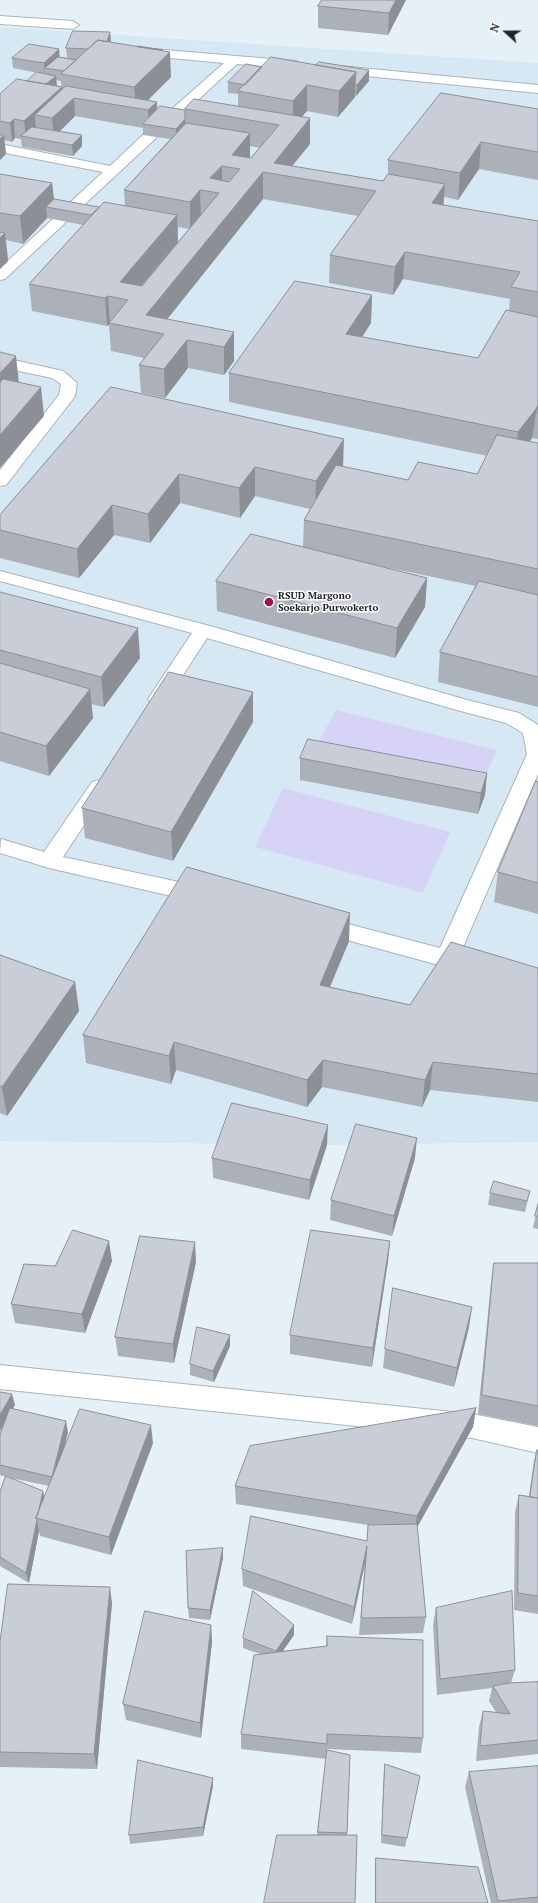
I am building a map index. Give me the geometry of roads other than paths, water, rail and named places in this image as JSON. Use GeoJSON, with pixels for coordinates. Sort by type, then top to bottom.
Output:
{"type":"FeatureCollection","features":[{"type":"Feature","properties":{"kind":"street"},"geometry":{"type":"LineString","coordinates":[[0,20],[73,25]]}},
{"type":"Feature","properties":{"kind":"street"},"geometry":{"type":"LineString","coordinates":[[128,51],[305,66]]}},
{"type":"Feature","properties":{"kind":"street"},"geometry":{"type":"LineString","coordinates":[[170,118],[235,59]]}},
{"type":"Feature","properties":{"kind":"street"},"geometry":{"type":"LineString","coordinates":[[328,68],[538,90]]}},
{"type":"Feature","properties":{"kind":"street"},"geometry":{"type":"LineString","coordinates":[[0,276],[150,136]]}},
{"type":"Feature","properties":{"kind":"street"},"geometry":{"type":"LineString","coordinates":[[0,148],[112,170]]}},
{"type":"Feature","properties":{"kind":"street"},"geometry":{"type":"LineString","coordinates":[[0,362],[57,374],[69,382],[67,396],[0,482]]}},
{"type":"Feature","properties":{"kind":"street"},"geometry":{"type":"LineString","coordinates":[[0,576],[134,610],[464,706],[512,718],[532,730],[537,754],[447,958]]}},
{"type":"Feature","properties":{"kind":"street"},"geometry":{"type":"LineString","coordinates":[[146,716],[203,630]]}},
{"type":"Feature","properties":{"kind":"street"},"geometry":{"type":"LineString","coordinates":[[49,861],[111,769]]}},
{"type":"Feature","properties":{"kind":"street"},"geometry":{"type":"LineString","coordinates":[[2,846],[49,861],[224,900]]}},
{"type":"Feature","properties":{"kind":"street"},"geometry":{"type":"LineString","coordinates":[[301,920],[447,958],[482,972]]}},
{"type":"Feature","properties":{"kind":"street"},"geometry":{"type":"LineString","coordinates":[[0,1376],[472,1426],[538,1440]]}},
{"type":"Feature","properties":{"kind":"place","name":"RSUD Margono Soekarjo Purwokerto"},"geometry":{"type":"Point","coordinates":[269,602]}}]}
